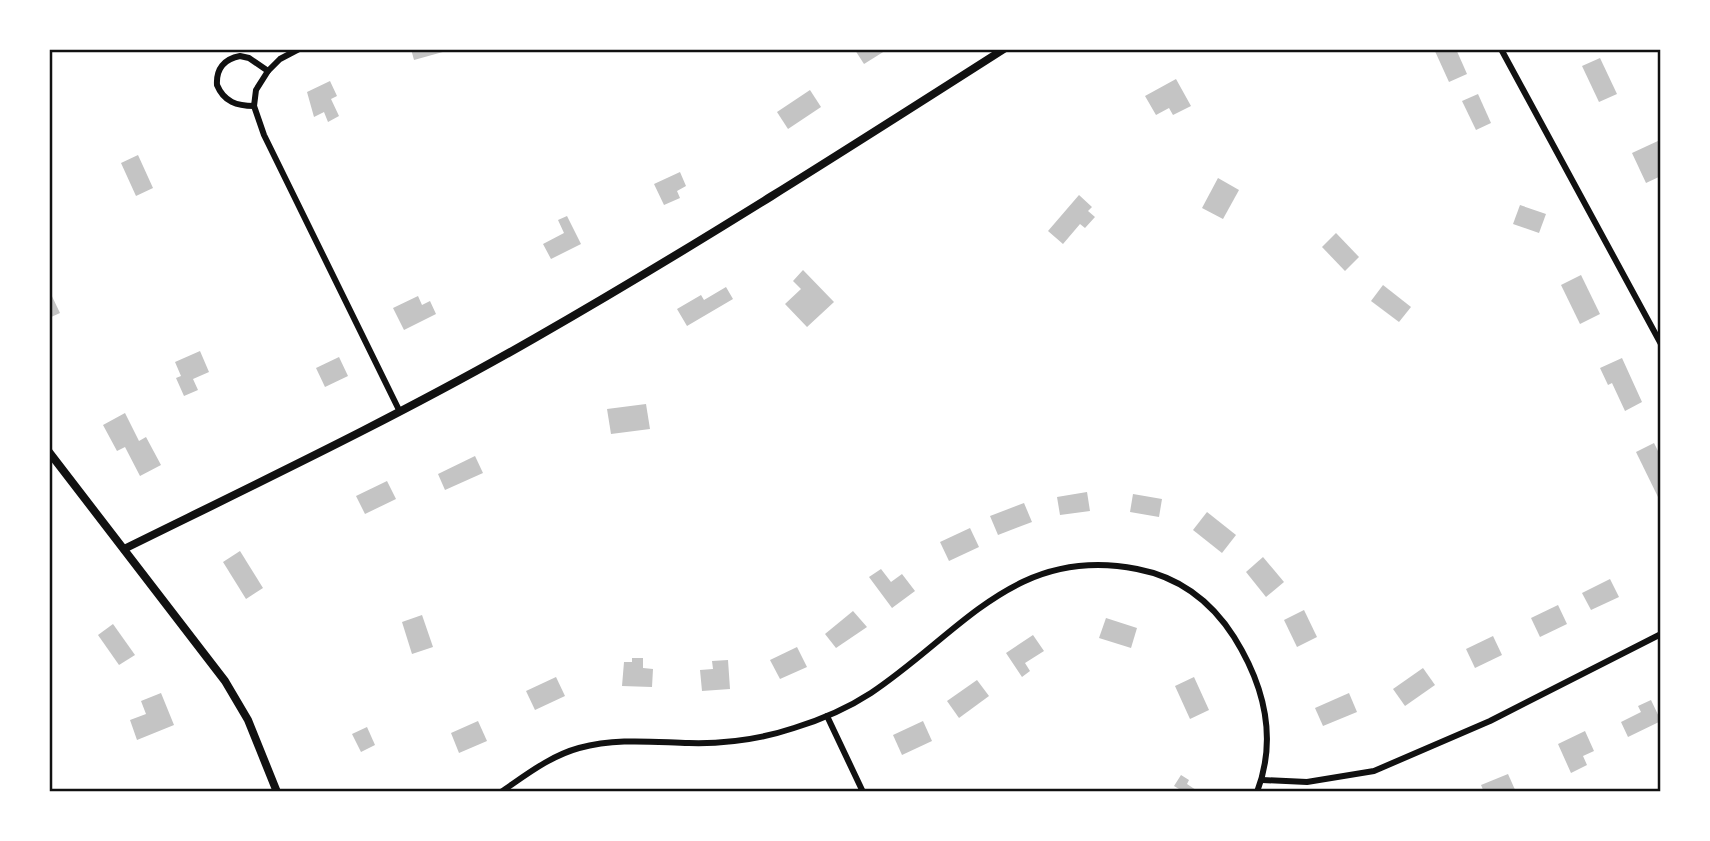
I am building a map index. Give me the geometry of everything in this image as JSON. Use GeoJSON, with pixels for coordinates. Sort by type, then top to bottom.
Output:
{"type":"FeatureCollection","features":[{"type":"Feature","properties":{"kind":"street"},"geometry":{"type":"LineString","coordinates":[[299,49],[279,59],[268,71],[256,90],[254,106],[264,135],[400,412]]}},
{"type":"Feature","properties":{"kind":"street"},"geometry":{"type":"LineString","coordinates":[[124,549],[400,412],[547,331],[863,139],[1004,49]]}},
{"type":"Feature","properties":{"kind":"street"},"geometry":{"type":"LineString","coordinates":[[1502,49],[1661,344]]}},
{"type":"Feature","properties":{"kind":"street"},"geometry":{"type":"LineString","coordinates":[[254,106],[234,103],[220,93],[217,85],[219,69],[225,62],[240,56],[249,58],[268,71]]}},
{"type":"Feature","properties":{"kind":"street"},"geometry":{"type":"LineString","coordinates":[[49,453],[225,681],[247,720],[277,792]]}},
{"type":"Feature","properties":{"kind":"street"},"geometry":{"type":"LineString","coordinates":[[501,792],[546,762],[579,748],[624,740],[691,743],[755,738],[827,716],[870,694],[980,608],[1024,580],[1064,566],[1106,565],[1159,574],[1190,590],[1226,625],[1246,657],[1261,691],[1267,715],[1268,737],[1262,780],[1257,792]]}},
{"type":"Feature","properties":{"kind":"street"},"geometry":{"type":"LineString","coordinates":[[1262,780],[1307,782],[1374,772],[1490,721],[1661,634]]}},
{"type":"Feature","properties":{"kind":"street"},"geometry":{"type":"LineString","coordinates":[[827,716],[863,792]]}},
{"type":"Feature","properties":{"kind":"building"},"geometry":{"type":"Polygon","coordinates":[[[411,49],[450,49],[450,50],[414,60],[411,49]]]}},
{"type":"Feature","properties":{"kind":"building"},"geometry":{"type":"Polygon","coordinates":[[[888,49],[864,64],[855,50],[888,49]]]}},
{"type":"Feature","properties":{"kind":"building"},"geometry":{"type":"Polygon","coordinates":[[[1434,49],[1456,49],[1467,74],[1449,82],[1434,49]]]}},
{"type":"Feature","properties":{"kind":"building"},"geometry":{"type":"Polygon","coordinates":[[[1600,58],[1617,94],[1599,102],[1582,66],[1600,58]]]}},
{"type":"Feature","properties":{"kind":"building"},"geometry":{"type":"Polygon","coordinates":[[[1176,79],[1191,106],[1173,115],[1169,108],[1156,115],[1145,96],[1176,79]]]}},
{"type":"Feature","properties":{"kind":"building"},"geometry":{"type":"Polygon","coordinates":[[[330,81],[337,96],[331,99],[339,116],[328,122],[324,112],[314,117],[307,92],[330,81]]]}},
{"type":"Feature","properties":{"kind":"building"},"geometry":{"type":"Polygon","coordinates":[[[810,90],[821,107],[788,129],[777,112],[810,90]]]}},
{"type":"Feature","properties":{"kind":"building"},"geometry":{"type":"Polygon","coordinates":[[[1478,94],[1491,123],[1476,130],[1462,101],[1478,94]]]}},
{"type":"Feature","properties":{"kind":"building"},"geometry":{"type":"Polygon","coordinates":[[[1660,140],[1661,176],[1646,183],[1632,153],[1660,140]]]}},
{"type":"Feature","properties":{"kind":"building"},"geometry":{"type":"Polygon","coordinates":[[[138,155],[153,188],[136,196],[121,163],[138,155]]]}},
{"type":"Feature","properties":{"kind":"building"},"geometry":{"type":"Polygon","coordinates":[[[680,172],[686,186],[677,191],[680,198],[664,205],[654,184],[680,172]]]}},
{"type":"Feature","properties":{"kind":"building"},"geometry":{"type":"Polygon","coordinates":[[[1218,178],[1239,190],[1223,219],[1202,208],[1218,178]]]}},
{"type":"Feature","properties":{"kind":"building"},"geometry":{"type":"Polygon","coordinates":[[[1079,195],[1092,207],[1088,211],[1095,217],[1085,228],[1080,224],[1063,244],[1048,231],[1079,195]]]}},
{"type":"Feature","properties":{"kind":"building"},"geometry":{"type":"Polygon","coordinates":[[[1520,205],[1546,214],[1539,233],[1513,224],[1520,205]]]}},
{"type":"Feature","properties":{"kind":"building"},"geometry":{"type":"Polygon","coordinates":[[[567,216],[581,244],[551,259],[543,244],[564,233],[558,220],[567,216]]]}},
{"type":"Feature","properties":{"kind":"building"},"geometry":{"type":"Polygon","coordinates":[[[1336,233],[1359,257],[1345,271],[1322,247],[1336,233]]]}},
{"type":"Feature","properties":{"kind":"building"},"geometry":{"type":"Polygon","coordinates":[[[803,270],[834,302],[807,327],[785,304],[801,289],[793,281],[803,270]]]}},
{"type":"Feature","properties":{"kind":"building"},"geometry":{"type":"Polygon","coordinates":[[[1581,275],[1600,314],[1580,324],[1561,285],[1581,275]]]}},
{"type":"Feature","properties":{"kind":"building"},"geometry":{"type":"Polygon","coordinates":[[[1383,285],[1411,307],[1399,322],[1371,301],[1383,285]]]}},
{"type":"Feature","properties":{"kind":"building"},"geometry":{"type":"Polygon","coordinates":[[[726,287],[733,299],[687,326],[677,309],[701,295],[704,300],[726,287]]]}},
{"type":"Feature","properties":{"kind":"building"},"geometry":{"type":"Polygon","coordinates":[[[49,290],[60,313],[49,318],[49,290]]]}},
{"type":"Feature","properties":{"kind":"building"},"geometry":{"type":"Polygon","coordinates":[[[418,296],[422,305],[430,301],[436,314],[404,330],[393,308],[418,296]]]}},
{"type":"Feature","properties":{"kind":"building"},"geometry":{"type":"Polygon","coordinates":[[[200,351],[209,372],[193,379],[198,390],[184,396],[176,378],[181,376],[175,362],[200,351]]]}},
{"type":"Feature","properties":{"kind":"building"},"geometry":{"type":"Polygon","coordinates":[[[339,357],[348,376],[325,387],[316,368],[339,357]]]}},
{"type":"Feature","properties":{"kind":"building"},"geometry":{"type":"Polygon","coordinates":[[[1622,358],[1642,402],[1625,411],[1612,383],[1608,385],[1600,368],[1622,358]]]}},
{"type":"Feature","properties":{"kind":"building"},"geometry":{"type":"Polygon","coordinates":[[[646,404],[650,429],[611,434],[607,409],[646,404]]]}},
{"type":"Feature","properties":{"kind":"building"},"geometry":{"type":"Polygon","coordinates":[[[125,413],[139,441],[146,437],[161,465],[140,476],[125,447],[117,451],[103,425],[125,413]]]}},
{"type":"Feature","properties":{"kind":"building"},"geometry":{"type":"Polygon","coordinates":[[[1654,443],[1661,457],[1661,496],[1658,497],[1636,452],[1654,443]]]}},
{"type":"Feature","properties":{"kind":"building"},"geometry":{"type":"Polygon","coordinates":[[[475,456],[483,473],[445,490],[438,474],[475,456]]]}},
{"type":"Feature","properties":{"kind":"building"},"geometry":{"type":"Polygon","coordinates":[[[387,481],[396,499],[365,514],[356,496],[387,481]]]}},
{"type":"Feature","properties":{"kind":"building"},"geometry":{"type":"Polygon","coordinates":[[[1087,492],[1090,511],[1060,515],[1057,497],[1087,492]]]}},
{"type":"Feature","properties":{"kind":"building"},"geometry":{"type":"Polygon","coordinates":[[[1133,494],[1162,499],[1159,517],[1130,512],[1133,494]]]}},
{"type":"Feature","properties":{"kind":"building"},"geometry":{"type":"Polygon","coordinates":[[[1024,503],[1032,522],[998,535],[990,516],[1024,503]]]}},
{"type":"Feature","properties":{"kind":"building"},"geometry":{"type":"Polygon","coordinates":[[[1207,512],[1236,535],[1222,553],[1193,530],[1207,512]]]}},
{"type":"Feature","properties":{"kind":"building"},"geometry":{"type":"Polygon","coordinates":[[[970,528],[979,547],[949,561],[940,542],[970,528]]]}},
{"type":"Feature","properties":{"kind":"building"},"geometry":{"type":"Polygon","coordinates":[[[240,551],[263,588],[246,599],[223,562],[240,551]]]}},
{"type":"Feature","properties":{"kind":"building"},"geometry":{"type":"Polygon","coordinates":[[[1263,557],[1284,582],[1266,597],[1246,572],[1263,557]]]}},
{"type":"Feature","properties":{"kind":"building"},"geometry":{"type":"Polygon","coordinates":[[[881,569],[891,582],[902,574],[915,591],[892,608],[869,577],[881,569]]]}},
{"type":"Feature","properties":{"kind":"building"},"geometry":{"type":"Polygon","coordinates":[[[1610,579],[1619,597],[1591,610],[1582,593],[1610,579]]]}},
{"type":"Feature","properties":{"kind":"building"},"geometry":{"type":"Polygon","coordinates":[[[1558,605],[1567,624],[1540,637],[1531,618],[1558,605]]]}},
{"type":"Feature","properties":{"kind":"building"},"geometry":{"type":"Polygon","coordinates":[[[1304,610],[1317,637],[1297,647],[1284,620],[1304,610]]]}},
{"type":"Feature","properties":{"kind":"building"},"geometry":{"type":"Polygon","coordinates":[[[853,611],[867,627],[836,648],[825,634],[853,611]]]}},
{"type":"Feature","properties":{"kind":"building"},"geometry":{"type":"Polygon","coordinates":[[[422,615],[433,647],[412,654],[402,622],[422,615]]]}},
{"type":"Feature","properties":{"kind":"building"},"geometry":{"type":"Polygon","coordinates":[[[1106,618],[1137,628],[1131,648],[1099,638],[1106,618]]]}},
{"type":"Feature","properties":{"kind":"building"},"geometry":{"type":"Polygon","coordinates":[[[113,624],[135,655],[119,665],[98,635],[113,624]]]}},
{"type":"Feature","properties":{"kind":"building"},"geometry":{"type":"Polygon","coordinates":[[[1033,635],[1044,651],[1025,663],[1030,671],[1022,677],[1006,653],[1033,635]]]}},
{"type":"Feature","properties":{"kind":"building"},"geometry":{"type":"Polygon","coordinates":[[[1493,636],[1502,655],[1475,668],[1466,649],[1493,636]]]}},
{"type":"Feature","properties":{"kind":"building"},"geometry":{"type":"Polygon","coordinates":[[[797,647],[807,667],[780,679],[770,660],[797,647]]]}},
{"type":"Feature","properties":{"kind":"building"},"geometry":{"type":"Polygon","coordinates":[[[632,658],[643,658],[643,668],[653,669],[652,687],[622,686],[624,662],[632,662],[632,658]]]}},
{"type":"Feature","properties":{"kind":"building"},"geometry":{"type":"Polygon","coordinates":[[[728,660],[730,689],[702,691],[700,670],[713,669],[712,661],[728,660]]]}},
{"type":"Feature","properties":{"kind":"building"},"geometry":{"type":"Polygon","coordinates":[[[1423,668],[1435,685],[1405,706],[1393,689],[1423,668]]]}},
{"type":"Feature","properties":{"kind":"building"},"geometry":{"type":"Polygon","coordinates":[[[556,677],[565,696],[535,710],[526,691],[556,677]]]}},
{"type":"Feature","properties":{"kind":"building"},"geometry":{"type":"Polygon","coordinates":[[[1194,677],[1209,710],[1190,719],[1175,686],[1194,677]]]}},
{"type":"Feature","properties":{"kind":"building"},"geometry":{"type":"Polygon","coordinates":[[[977,680],[989,696],[959,718],[947,701],[977,680]]]}},
{"type":"Feature","properties":{"kind":"building"},"geometry":{"type":"Polygon","coordinates":[[[161,693],[174,725],[137,740],[130,720],[146,714],[141,701],[161,693]]]}},
{"type":"Feature","properties":{"kind":"building"},"geometry":{"type":"Polygon","coordinates":[[[1349,693],[1357,712],[1323,726],[1315,708],[1349,693]]]}},
{"type":"Feature","properties":{"kind":"building"},"geometry":{"type":"Polygon","coordinates":[[[1651,700],[1661,721],[1628,737],[1621,722],[1641,712],[1638,706],[1651,700]]]}},
{"type":"Feature","properties":{"kind":"building"},"geometry":{"type":"Polygon","coordinates":[[[478,721],[487,741],[459,753],[451,733],[478,721]]]}},
{"type":"Feature","properties":{"kind":"building"},"geometry":{"type":"Polygon","coordinates":[[[923,721],[932,741],[902,755],[893,735],[923,721]]]}},
{"type":"Feature","properties":{"kind":"building"},"geometry":{"type":"Polygon","coordinates":[[[367,727],[375,745],[361,752],[352,734],[367,727]]]}},
{"type":"Feature","properties":{"kind":"building"},"geometry":{"type":"Polygon","coordinates":[[[1585,731],[1594,751],[1583,756],[1587,765],[1571,773],[1558,744],[1585,731]]]}},
{"type":"Feature","properties":{"kind":"building"},"geometry":{"type":"Polygon","coordinates":[[[1508,774],[1516,792],[1484,792],[1481,785],[1508,774]]]}},
{"type":"Feature","properties":{"kind":"building"},"geometry":{"type":"Polygon","coordinates":[[[1181,775],[1189,780],[1187,784],[1199,792],[1178,792],[1179,789],[1174,786],[1181,775]]]}}]}
